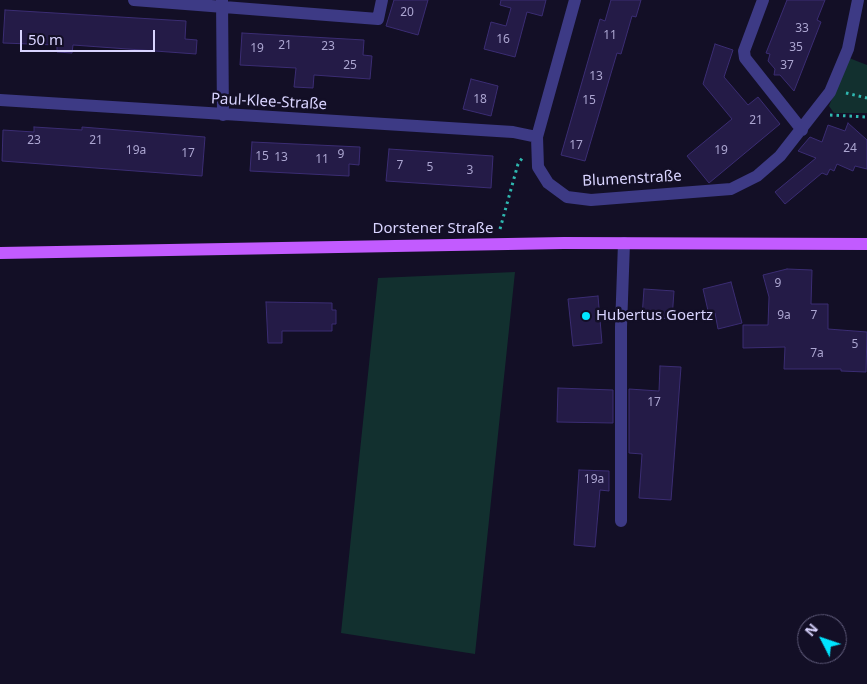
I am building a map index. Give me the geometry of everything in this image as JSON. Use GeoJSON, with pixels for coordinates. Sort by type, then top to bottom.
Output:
{"type":"FeatureCollection","features":[{"type":"Feature","properties":{"kind":"main road","name":"Dorstener Straße"},"geometry":{"type":"LineString","coordinates":[[0,253],[624,242],[708,245],[867,244]]}},
{"type":"Feature","properties":{"kind":"street"},"geometry":{"type":"LineString","coordinates":[[134,0],[221,3],[378,19],[382,0]]}},
{"type":"Feature","properties":{"kind":"street","name":"Blumenstraße"},"geometry":{"type":"LineString","coordinates":[[575,0],[537,138],[538,167],[548,183],[567,197],[591,200],[731,189],[757,176],[780,156],[830,92],[848,49],[858,0]]}},
{"type":"Feature","properties":{"kind":"street"},"geometry":{"type":"LineString","coordinates":[[763,0],[744,50],[745,58],[802,130]]}},
{"type":"Feature","properties":{"kind":"street"},"geometry":{"type":"LineString","coordinates":[[221,3],[223,115]]}},
{"type":"Feature","properties":{"kind":"street","name":"Paul-Klee-Straße"},"geometry":{"type":"LineString","coordinates":[[0,100],[513,132],[537,138]]}},
{"type":"Feature","properties":{"kind":"street"},"geometry":{"type":"LineString","coordinates":[[621,521],[621,327],[624,242]]}},
{"type":"Feature","properties":{"kind":"path"},"geometry":{"type":"LineString","coordinates":[[830,92],[867,98]]}},
{"type":"Feature","properties":{"kind":"path"},"geometry":{"type":"LineString","coordinates":[[814,114],[867,116]]}},
{"type":"Feature","properties":{"kind":"path"},"geometry":{"type":"LineString","coordinates":[[495,245],[518,164],[537,138]]}},
{"type":"Feature","properties":{"kind":"green space"},"geometry":{"type":"Polygon","coordinates":[[[849,58],[867,65],[867,113],[834,113],[829,106],[849,58]]]}},
{"type":"Feature","properties":{"kind":"green space"},"geometry":{"type":"Polygon","coordinates":[[[515,272],[475,654],[341,633],[378,278],[515,272]]]}},
{"type":"Feature","properties":{"kind":"building"},"geometry":{"type":"Polygon","coordinates":[[[394,0],[428,0],[418,35],[386,26],[394,0]]]}},
{"type":"Feature","properties":{"kind":"building"},"geometry":{"type":"Polygon","coordinates":[[[501,0],[546,0],[542,16],[527,12],[515,57],[484,49],[491,22],[506,26],[511,8],[500,5],[501,0]]]}},
{"type":"Feature","properties":{"kind":"building"},"geometry":{"type":"Polygon","coordinates":[[[611,0],[641,0],[636,17],[632,16],[621,54],[617,53],[585,161],[561,155],[600,19],[605,21],[611,0]]]}},
{"type":"Feature","properties":{"kind":"building"},"geometry":{"type":"Polygon","coordinates":[[[787,0],[825,0],[817,20],[821,22],[794,91],[780,75],[774,75],[775,69],[768,61],[770,54],[766,53],[787,0]]]}},
{"type":"Feature","properties":{"kind":"building"},"geometry":{"type":"Polygon","coordinates":[[[5,10],[186,21],[185,39],[197,40],[196,54],[73,45],[72,53],[57,52],[57,45],[3,43],[5,10]]]}},
{"type":"Feature","properties":{"kind":"building"},"geometry":{"type":"Polygon","coordinates":[[[242,33],[364,40],[363,55],[372,56],[370,79],[314,75],[313,88],[294,87],[296,68],[240,65],[242,33]]]}},
{"type":"Feature","properties":{"kind":"building"},"geometry":{"type":"Polygon","coordinates":[[[715,44],[733,50],[724,77],[748,105],[758,97],[780,124],[709,183],[687,156],[732,119],[703,84],[715,44]]]}},
{"type":"Feature","properties":{"kind":"building"},"geometry":{"type":"Polygon","coordinates":[[[471,79],[498,86],[491,116],[463,109],[471,79]]]}},
{"type":"Feature","properties":{"kind":"building"},"geometry":{"type":"Polygon","coordinates":[[[848,123],[867,140],[867,169],[855,166],[853,171],[837,164],[834,171],[830,169],[827,175],[822,173],[785,204],[775,192],[816,158],[798,151],[810,137],[822,142],[828,125],[845,131],[848,123]]]}},
{"type":"Feature","properties":{"kind":"building"},"geometry":{"type":"Polygon","coordinates":[[[34,127],[82,130],[82,127],[205,137],[202,176],[2,161],[3,130],[34,132],[34,127]]]}},
{"type":"Feature","properties":{"kind":"building"},"geometry":{"type":"Polygon","coordinates":[[[252,142],[360,147],[359,165],[349,164],[349,176],[250,171],[252,142]]]}},
{"type":"Feature","properties":{"kind":"building"},"geometry":{"type":"Polygon","coordinates":[[[389,149],[493,156],[491,188],[386,181],[389,149]]]}},
{"type":"Feature","properties":{"kind":"building"},"geometry":{"type":"Polygon","coordinates":[[[787,269],[812,270],[811,304],[828,304],[828,329],[867,332],[866,372],[841,371],[841,369],[784,369],[785,347],[743,348],[743,325],[768,325],[769,297],[763,275],[787,269]]]}},
{"type":"Feature","properties":{"kind":"building"},"geometry":{"type":"Polygon","coordinates":[[[731,282],[742,323],[718,329],[715,313],[709,315],[703,289],[731,282]]]}},
{"type":"Feature","properties":{"kind":"building"},"geometry":{"type":"Polygon","coordinates":[[[644,289],[674,291],[672,319],[642,317],[644,289]]]}},
{"type":"Feature","properties":{"kind":"building"},"geometry":{"type":"Polygon","coordinates":[[[598,296],[602,343],[573,346],[568,299],[598,296]]]}},
{"type":"Feature","properties":{"kind":"building"},"geometry":{"type":"Polygon","coordinates":[[[266,302],[332,303],[332,310],[336,310],[336,324],[332,324],[332,331],[282,331],[282,343],[268,343],[266,302]]]}},
{"type":"Feature","properties":{"kind":"building"},"geometry":{"type":"Polygon","coordinates":[[[660,366],[681,367],[671,500],[639,498],[642,454],[629,453],[629,389],[659,391],[660,366]]]}},
{"type":"Feature","properties":{"kind":"building"},"geometry":{"type":"Polygon","coordinates":[[[558,388],[613,390],[613,423],[557,422],[558,388]]]}},
{"type":"Feature","properties":{"kind":"building"},"geometry":{"type":"Polygon","coordinates":[[[579,470],[609,471],[609,491],[600,490],[595,547],[574,545],[579,470]]]}},
{"type":"Feature","properties":{"kind":"place","name":"Hubertus Goertz"},"geometry":{"type":"Point","coordinates":[586,316]}}]}
